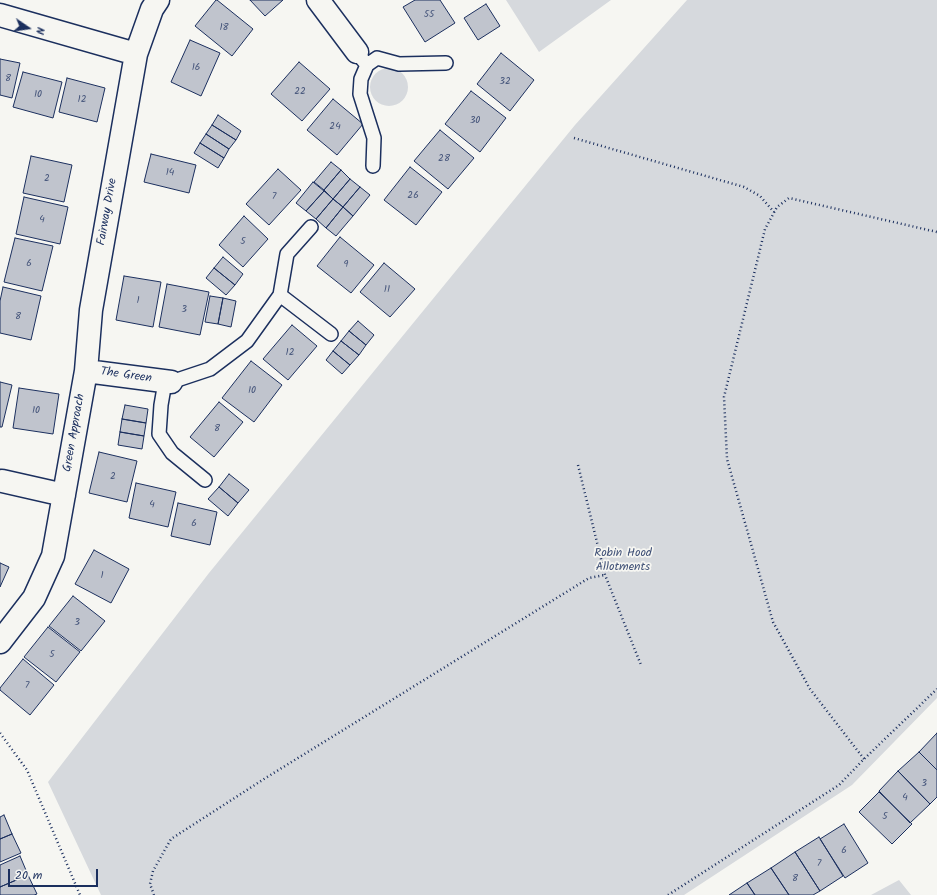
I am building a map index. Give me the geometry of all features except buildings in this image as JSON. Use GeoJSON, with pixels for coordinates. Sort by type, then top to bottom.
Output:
{"type":"FeatureCollection","features":[{"type":"Feature","properties":{"kind":"street","name":"Fairway Drive"},"geometry":{"type":"LineString","coordinates":[[86,371],[91,310],[136,54],[152,9],[158,0]]}},
{"type":"Feature","properties":{"kind":"street"},"geometry":{"type":"LineString","coordinates":[[318,0],[362,59]]}},
{"type":"Feature","properties":{"kind":"street"},"geometry":{"type":"LineString","coordinates":[[0,15],[136,54]]}},
{"type":"Feature","properties":{"kind":"street","name":"The Green"},"geometry":{"type":"LineString","coordinates":[[86,371],[168,382]]}},
{"type":"Feature","properties":{"kind":"street","name":"Green Approach"},"geometry":{"type":"LineString","coordinates":[[0,642],[34,598],[53,556],[86,371]]}},
{"type":"Feature","properties":{"kind":"street"},"geometry":{"type":"LineString","coordinates":[[1,481],[64,495]]}},
{"type":"Feature","properties":{"kind":"lane"},"geometry":{"type":"LineString","coordinates":[[372,166],[374,138],[360,94],[362,59],[377,58],[399,64],[446,64]]}},
{"type":"Feature","properties":{"kind":"lane","name":"The Green"},"geometry":{"type":"LineString","coordinates":[[206,480],[172,453],[159,434],[161,404],[168,382],[210,369],[247,341],[280,296],[287,254],[311,227]]}},
{"type":"Feature","properties":{"kind":"lane"},"geometry":{"type":"LineString","coordinates":[[280,296],[332,334]]}},
{"type":"Feature","properties":{"kind":"path"},"geometry":{"type":"LineString","coordinates":[[574,138],[744,186],[760,196],[774,212]]}},
{"type":"Feature","properties":{"kind":"path"},"geometry":{"type":"LineString","coordinates":[[864,759],[810,689],[773,622],[727,458],[724,397],[765,229],[777,206],[789,198],[937,232]]}},
{"type":"Feature","properties":{"kind":"path"},"geometry":{"type":"LineString","coordinates":[[578,465],[605,575],[642,665]]}},
{"type":"Feature","properties":{"kind":"path"},"geometry":{"type":"LineString","coordinates":[[154,895],[150,884],[153,871],[171,839],[264,779],[589,578],[605,575]]}},
{"type":"Feature","properties":{"kind":"path"},"geometry":{"type":"LineString","coordinates":[[668,895],[839,785],[864,759],[937,690]]}},
{"type":"Feature","properties":{"kind":"path"},"geometry":{"type":"LineString","coordinates":[[0,733],[26,770],[80,895]]}},
{"type":"Feature","properties":{"kind":"green space"},"geometry":{"type":"Polygon","coordinates":[[[506,0],[611,0],[539,52],[506,0]]]}},
{"type":"Feature","properties":{"kind":"green space","name":"Robin Hood Allotments"},"geometry":{"type":"Polygon","coordinates":[[[687,0],[937,0],[937,698],[852,785],[684,895],[101,895],[48,782],[209,573],[575,125],[687,0]]]}},
{"type":"Feature","properties":{"kind":"green space"},"geometry":{"type":"Polygon","coordinates":[[[389,68],[399,71],[405,77],[408,87],[405,97],[399,103],[389,106],[379,103],[373,97],[370,87],[373,77],[379,71],[389,68]]]}},
{"type":"Feature","properties":{"kind":"green space"},"geometry":{"type":"Polygon","coordinates":[[[899,880],[911,895],[871,895],[899,880]]]}}]}
